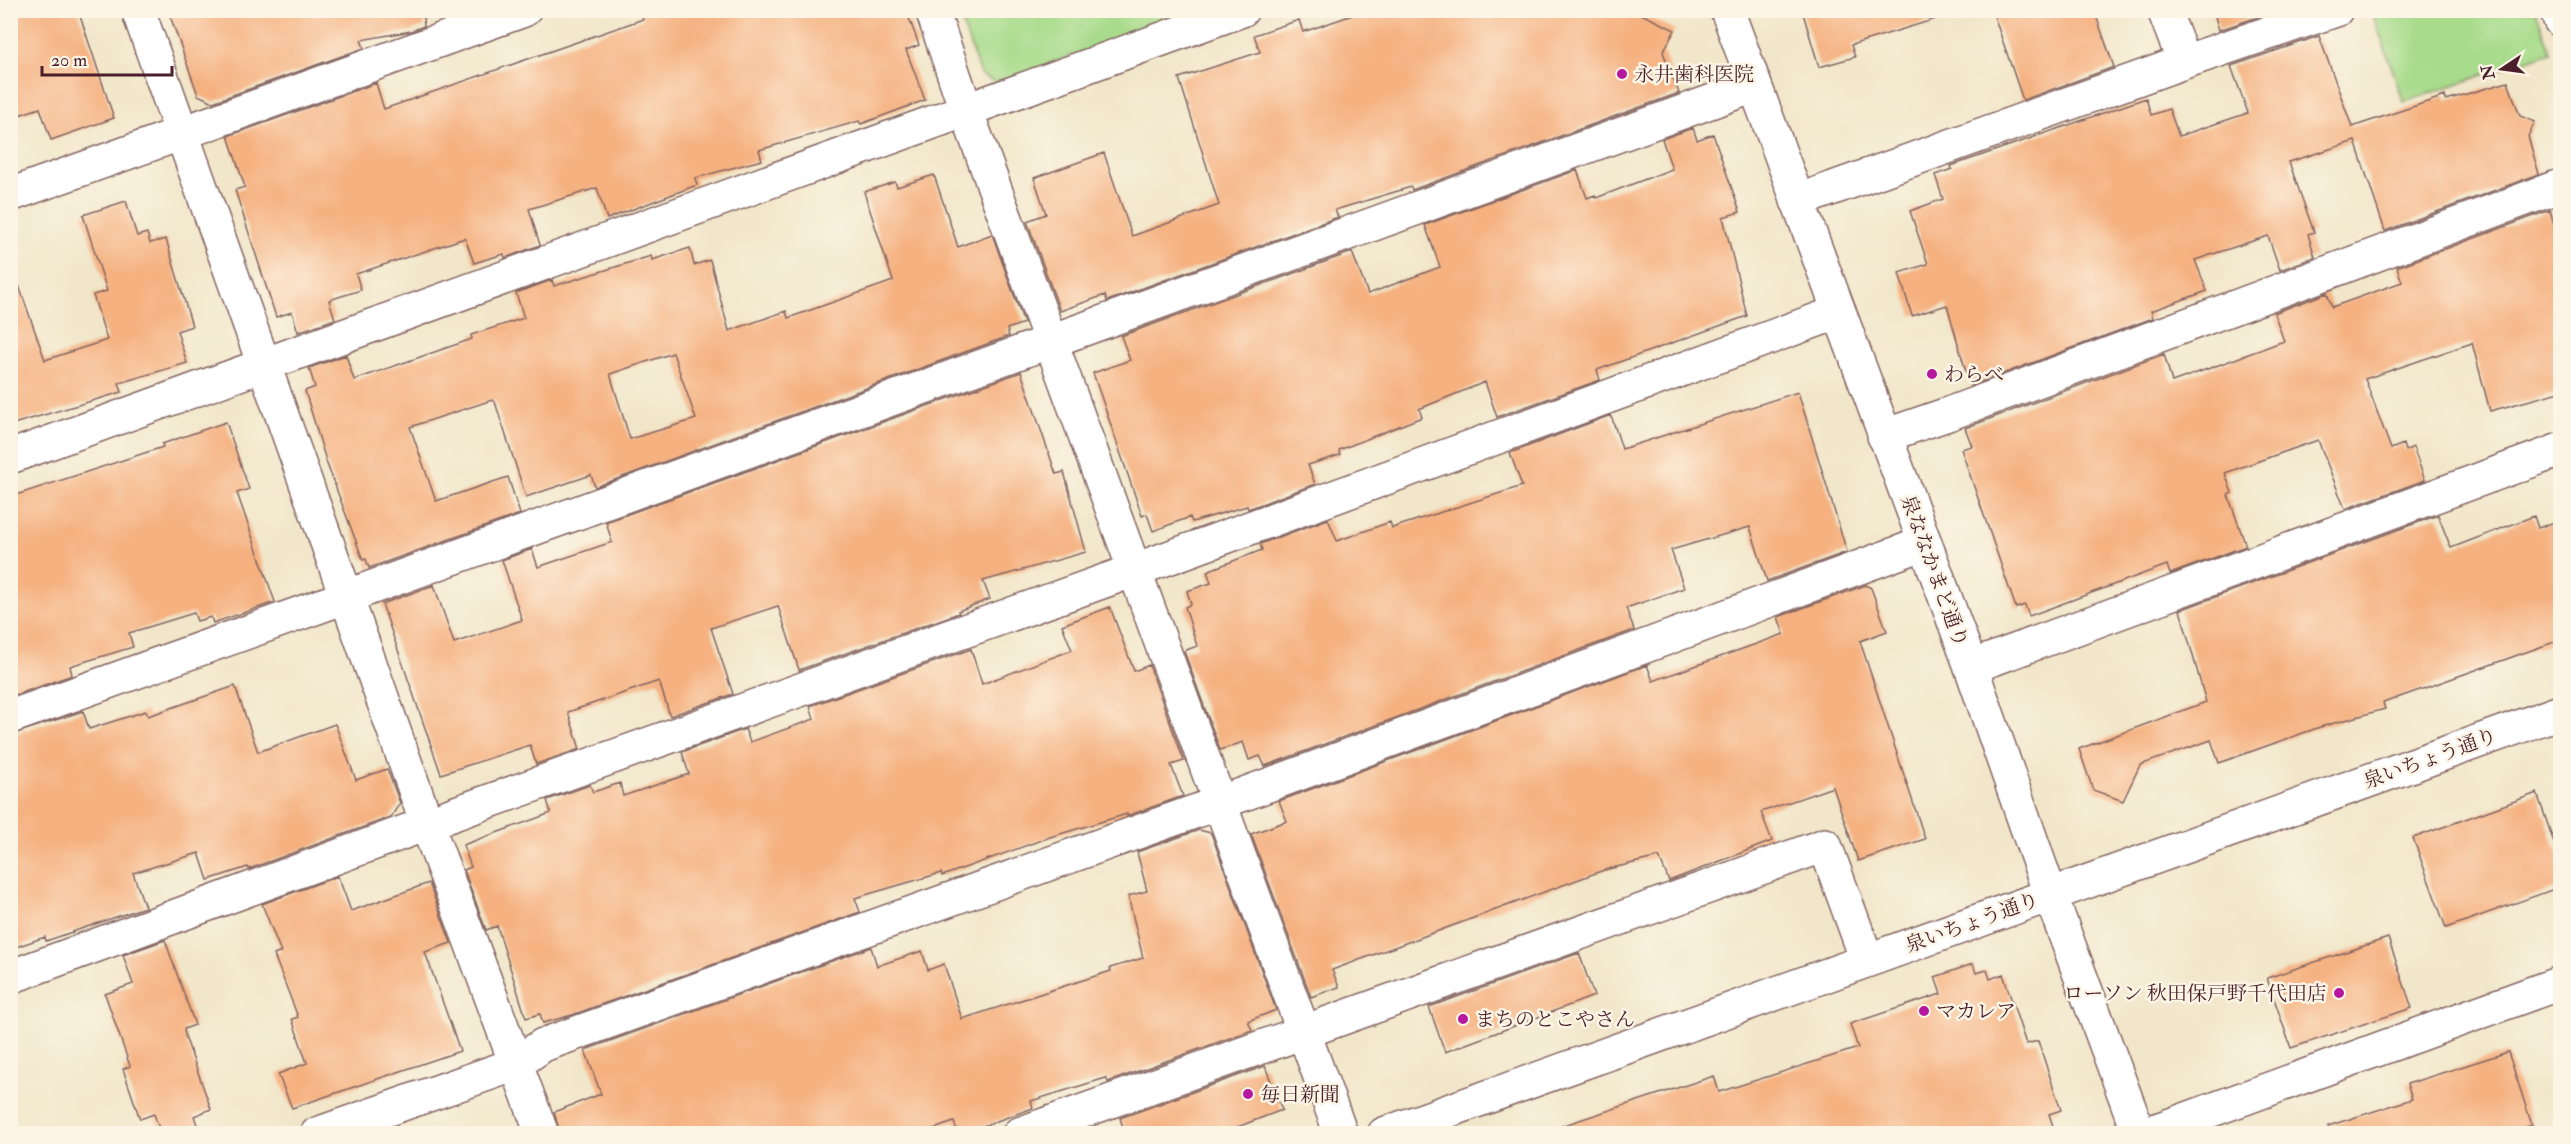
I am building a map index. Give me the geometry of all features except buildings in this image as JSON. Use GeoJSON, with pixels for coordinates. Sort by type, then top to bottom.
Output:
{"type":"FeatureCollection","features":[{"type":"Feature","properties":{"kind":"street"},"geometry":{"type":"LineString","coordinates":[[138,10],[263,366],[348,596],[427,824],[542,1134]]}},
{"type":"Feature","properties":{"kind":"street"},"geometry":{"type":"LineString","coordinates":[[10,195],[524,10]]}},
{"type":"Feature","properties":{"kind":"street"},"geometry":{"type":"LineString","coordinates":[[932,10],[966,110],[1341,1134]]}},
{"type":"Feature","properties":{"kind":"street"},"geometry":{"type":"LineString","coordinates":[[10,457],[1242,10]]}},
{"type":"Feature","properties":{"kind":"street","name":"泉ななかまど通り"},"geometry":{"type":"LineString","coordinates":[[1727,10],[1971,667],[2050,894],[2139,1134]]}},
{"type":"Feature","properties":{"kind":"street"},"geometry":{"type":"LineString","coordinates":[[2164,10],[2184,62]]}},
{"type":"Feature","properties":{"kind":"street"},"geometry":{"type":"LineString","coordinates":[[1797,201],[2336,10]]}},
{"type":"Feature","properties":{"kind":"street"},"geometry":{"type":"LineString","coordinates":[[2557,10],[2560,20]]}},
{"type":"Feature","properties":{"kind":"street"},"geometry":{"type":"LineString","coordinates":[[10,717],[1754,86]]}},
{"type":"Feature","properties":{"kind":"street"},"geometry":{"type":"LineString","coordinates":[[1884,436],[2560,186]]}},
{"type":"Feature","properties":{"kind":"street"},"geometry":{"type":"LineString","coordinates":[[10,977],[427,824],[1135,570],[1839,312]]}},
{"type":"Feature","properties":{"kind":"street"},"geometry":{"type":"LineString","coordinates":[[1971,667],[2560,450]]}},
{"type":"Feature","properties":{"kind":"street"},"geometry":{"type":"LineString","coordinates":[[317,1134],[516,1064],[543,1045],[1219,802],[1925,543]]}},
{"type":"Feature","properties":{"kind":"street","name":"泉いちょう通り"},"geometry":{"type":"LineString","coordinates":[[1384,1134],[2560,711]]}},
{"type":"Feature","properties":{"kind":"street"},"geometry":{"type":"LineString","coordinates":[[1019,1134],[1825,845],[1867,960]]}},
{"type":"Feature","properties":{"kind":"street"},"geometry":{"type":"LineString","coordinates":[[2145,1134],[2560,984]]}},
{"type":"Feature","properties":{"kind":"green space"},"geometry":{"type":"Polygon","coordinates":[[[958,11],[1196,11],[996,83],[980,74],[958,11]]]}},
{"type":"Feature","properties":{"kind":"green space"},"geometry":{"type":"Polygon","coordinates":[[[2386,11],[2536,11],[2551,52],[2404,102],[2373,15],[2386,11]]]}},
{"type":"Feature","properties":{"kind":"place","name":"永井歯科医院"},"geometry":{"type":"Point","coordinates":[1622,74]}},
{"type":"Feature","properties":{"kind":"place","name":"わらべ"},"geometry":{"type":"Point","coordinates":[1932,374]}},
{"type":"Feature","properties":{"kind":"place","name":"ローソン 秋田保戸野千代田店"},"geometry":{"type":"Point","coordinates":[2339,993]}},
{"type":"Feature","properties":{"kind":"place","name":"マカレア"},"geometry":{"type":"Point","coordinates":[1924,1011]}},
{"type":"Feature","properties":{"kind":"place","name":"まちのとこやさん"},"geometry":{"type":"Point","coordinates":[1463,1019]}},
{"type":"Feature","properties":{"kind":"place","name":"毎日新聞"},"geometry":{"type":"Point","coordinates":[1248,1094]}}]}
